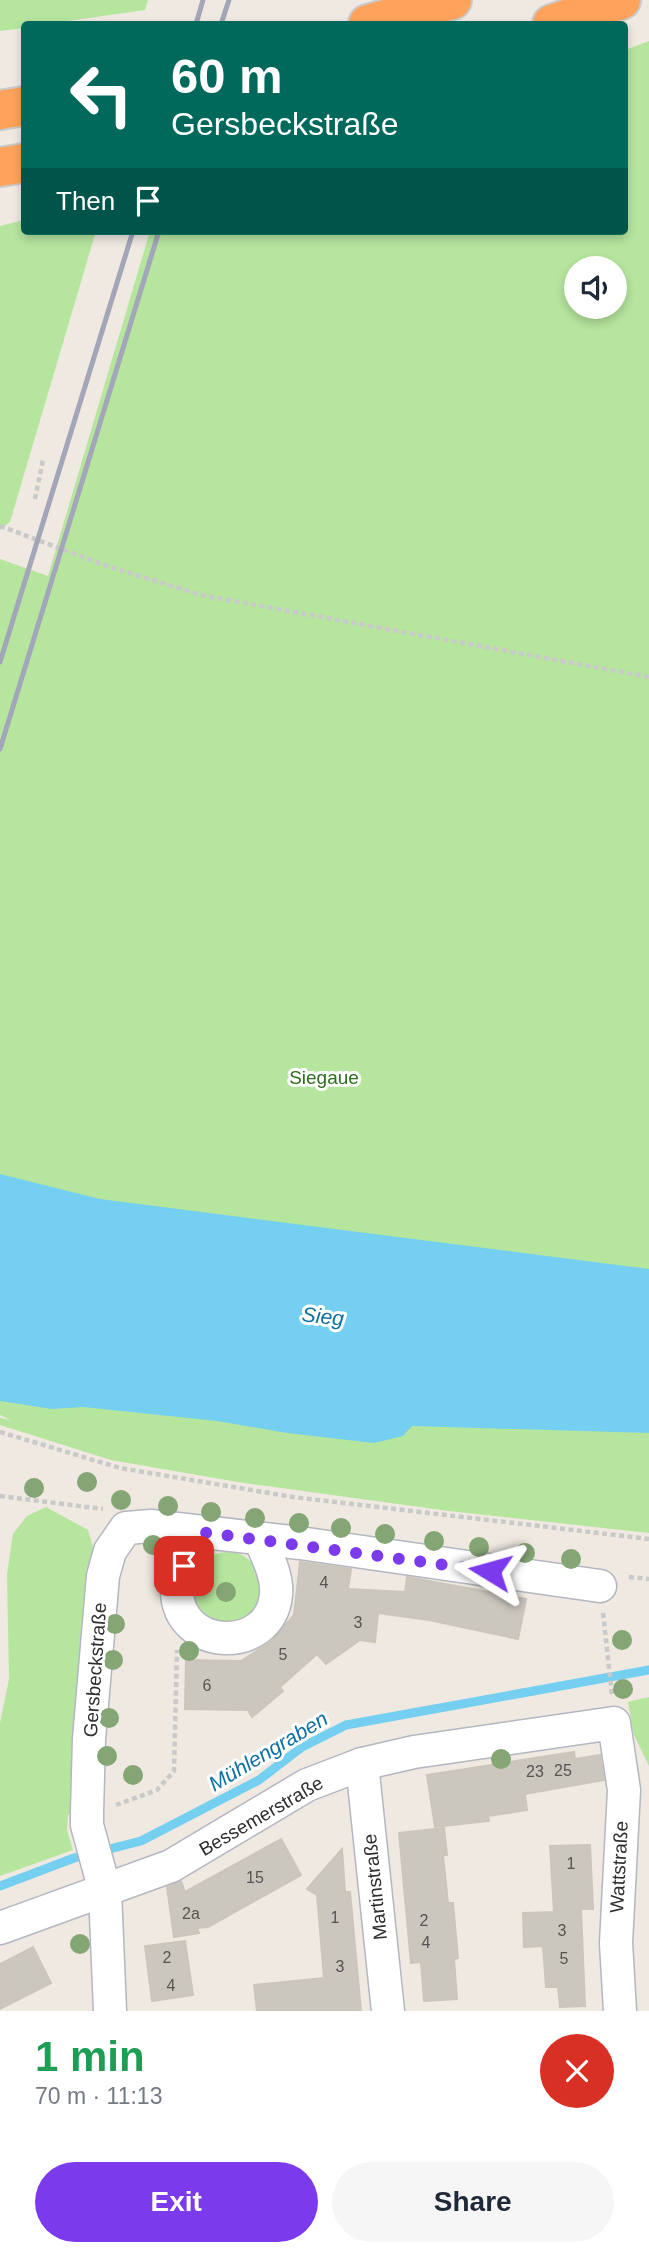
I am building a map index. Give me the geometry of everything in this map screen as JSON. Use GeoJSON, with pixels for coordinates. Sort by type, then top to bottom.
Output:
{"type":"FeatureCollection","features":[{"type":"Feature","properties":{"kind":"highway"},"geometry":{"type":"LineString","coordinates":[[378,21],[452,0]]}},
{"type":"Feature","properties":{"kind":"highway"},"geometry":{"type":"LineString","coordinates":[[561,21],[621,0]]}},
{"type":"Feature","properties":{"kind":"highway"},"geometry":{"type":"LineString","coordinates":[[0,110],[21,106]]}},
{"type":"Feature","properties":{"kind":"highway"},"geometry":{"type":"LineString","coordinates":[[0,167],[21,164]]}},
{"type":"Feature","properties":{"kind":"street"},"geometry":{"type":"LineString","coordinates":[[125,1528],[151,1526],[260,1539],[600,1586]]}},
{"type":"Feature","properties":{"kind":"street","name":"Gersbeckstraße"},"geometry":{"type":"LineString","coordinates":[[110,2011],[104,1885],[87,1818],[89,1739],[103,1576],[110,1551],[125,1528]]}},
{"type":"Feature","properties":{"kind":"street"},"geometry":{"type":"LineString","coordinates":[[201,1532],[180,1574],[177,1590],[179,1606],[186,1620],[197,1631],[225,1640],[254,1632],[265,1622],[273,1609],[275,1580],[260,1539]]}},
{"type":"Feature","properties":{"kind":"street","name":"Bessemerstraße"},"geometry":{"type":"LineString","coordinates":[[0,1928],[104,1885],[182,1860],[307,1785],[362,1764],[614,1714]]}},
{"type":"Feature","properties":{"kind":"street","name":"Wattstraße"},"geometry":{"type":"LineString","coordinates":[[614,1714],[637,1789],[616,1932],[620,2011]]}},
{"type":"Feature","properties":{"kind":"street","name":"Martinstraße"},"geometry":{"type":"LineString","coordinates":[[362,1764],[388,2011]]}},
{"type":"Feature","properties":{"kind":"path"},"geometry":{"type":"LineString","coordinates":[[35,499],[43,460]]}},
{"type":"Feature","properties":{"kind":"path"},"geometry":{"type":"LineString","coordinates":[[0,526],[110,567],[201,596],[649,677]]}},
{"type":"Feature","properties":{"kind":"path"},"geometry":{"type":"LineString","coordinates":[[0,1432],[120,1468],[293,1497],[649,1539]]}},
{"type":"Feature","properties":{"kind":"path"},"geometry":{"type":"LineString","coordinates":[[0,1496],[102,1508],[125,1528]]}},
{"type":"Feature","properties":{"kind":"path"},"geometry":{"type":"LineString","coordinates":[[87,1818],[157,1790],[174,1771],[177,1636],[186,1620]]}},
{"type":"Feature","properties":{"kind":"path"},"geometry":{"type":"LineString","coordinates":[[607,1652],[614,1714]]}},
{"type":"Feature","properties":{"kind":"green space"},"geometry":{"type":"Polygon","coordinates":[[[0,0],[148,0],[145,10],[67,21],[21,21],[21,28],[0,31],[0,0]]]}},
{"type":"Feature","properties":{"kind":"green space","name":"Siegaue"},"geometry":{"type":"Polygon","coordinates":[[[649,41],[649,1533],[449,1511],[238,1482],[111,1460],[0,1425],[0,1418],[11,1420],[0,1415],[0,559],[48,576],[149,235],[628,235],[628,49],[649,41]]]}},
{"type":"Feature","properties":{"kind":"green space"},"geometry":{"type":"Polygon","coordinates":[[[21,221],[21,235],[95,235],[10,522],[0,530],[0,226],[21,221]]]}},
{"type":"Feature","properties":{"kind":"green space"},"geometry":{"type":"Polygon","coordinates":[[[46,1507],[88,1530],[94,1551],[72,1811],[68,1815],[67,1830],[73,1850],[0,1876],[0,1723],[9,1679],[7,1574],[13,1534],[27,1516],[46,1507]]]}},
{"type":"Feature","properties":{"kind":"green space"},"geometry":{"type":"Polygon","coordinates":[[[228,1551],[250,1561],[265,1595],[242,1626],[212,1626],[188,1598],[199,1563],[212,1555],[228,1551]]]}},
{"type":"Feature","properties":{"kind":"green space"},"geometry":{"type":"Polygon","coordinates":[[[649,1697],[649,1766],[634,1735],[628,1702],[649,1697]]]}},
{"type":"Feature","properties":{"kind":"water","name":"Sieg"},"geometry":{"type":"Polygon","coordinates":[[[0,1174],[100,1199],[649,1269],[649,1433],[412,1426],[403,1436],[374,1443],[287,1433],[217,1421],[83,1407],[52,1409],[0,1401],[0,1174]]]}},
{"type":"Feature","properties":{"kind":"building"},"geometry":{"type":"Polygon","coordinates":[[[300,1562],[351,1569],[348,1589],[405,1592],[407,1577],[526,1599],[518,1639],[429,1620],[378,1613],[375,1642],[360,1640],[326,1664],[317,1654],[280,1687],[283,1691],[252,1717],[248,1710],[185,1709],[186,1660],[241,1661],[272,1641],[294,1615],[300,1562]]]}},
{"type":"Feature","properties":{"kind":"building"},"geometry":{"type":"Polygon","coordinates":[[[574,1752],[575,1759],[600,1755],[604,1780],[525,1794],[527,1810],[488,1816],[489,1821],[435,1827],[427,1775],[574,1752]]]}},
{"type":"Feature","properties":{"kind":"building"},"geometry":{"type":"Polygon","coordinates":[[[444,1828],[447,1855],[443,1855],[448,1903],[453,1903],[458,1958],[454,1959],[457,1999],[424,2001],[421,1962],[411,1963],[399,1833],[444,1828]]]}},
{"type":"Feature","properties":{"kind":"building"},"geometry":{"type":"Polygon","coordinates":[[[281,1839],[301,1875],[208,1927],[197,1928],[199,1933],[174,1937],[167,1887],[181,1881],[185,1892],[281,1839]]]}},
{"type":"Feature","properties":{"kind":"building"},"geometry":{"type":"Polygon","coordinates":[[[590,1845],[593,1909],[581,1909],[585,2006],[560,2007],[558,1987],[546,1987],[543,1946],[524,1947],[523,1913],[554,1912],[550,1846],[590,1845]]]}},
{"type":"Feature","properties":{"kind":"building"},"geometry":{"type":"Polygon","coordinates":[[[342,1849],[345,1892],[350,1892],[361,2011],[257,2011],[254,1985],[324,1978],[317,1895],[307,1889],[342,1849]]]}},
{"type":"Feature","properties":{"kind":"building"},"geometry":{"type":"Polygon","coordinates":[[[185,1941],[193,1995],[152,2001],[145,1946],[185,1941]]]}},
{"type":"Feature","properties":{"kind":"building"},"geometry":{"type":"Polygon","coordinates":[[[33,1947],[51,1983],[0,2009],[0,1964],[33,1947]]]}},
{"type":"Feature","properties":{"kind":"waterway","name":"Mühlengraben"},"geometry":{"type":"LineString","coordinates":[[0,1886],[74,1858],[141,1841],[259,1780],[302,1747],[346,1725],[649,1670]]}},
{"type":"Feature","properties":{"kind":"railway"},"geometry":{"type":"LineString","coordinates":[[197,21],[203,0]]}},
{"type":"Feature","properties":{"kind":"railway"},"geometry":{"type":"LineString","coordinates":[[222,21],[229,0]]}},
{"type":"Feature","properties":{"kind":"railway"},"geometry":{"type":"LineString","coordinates":[[0,662],[132,235]]}},
{"type":"Feature","properties":{"kind":"railway"},"geometry":{"type":"LineString","coordinates":[[0,749],[158,235]]}},
{"type":"Feature","properties":{"kind":"route"},"geometry":{"type":"LineString","coordinates":[[184,1566],[201,1532],[300,1543],[490,1571]]}}]}
